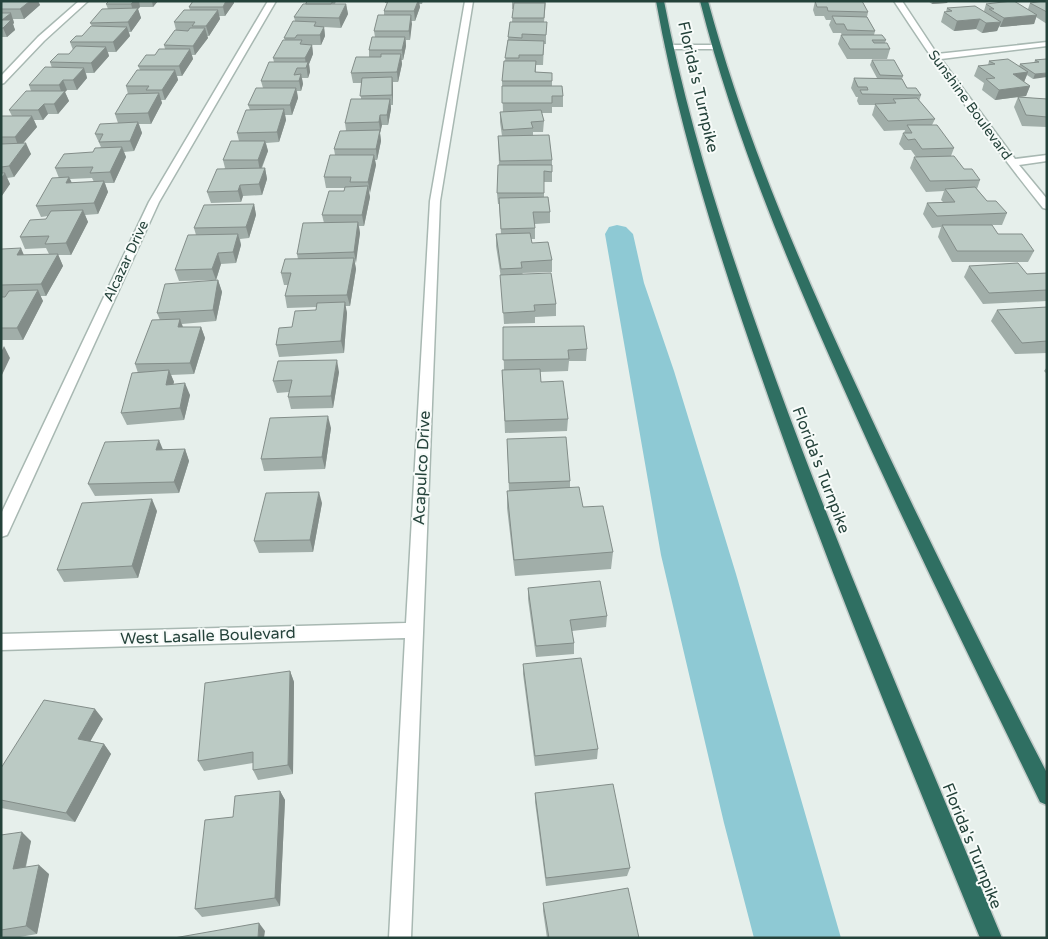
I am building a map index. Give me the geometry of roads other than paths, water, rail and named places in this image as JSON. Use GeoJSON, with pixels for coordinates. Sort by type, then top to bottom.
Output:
{"type":"FeatureCollection","features":[{"type":"Feature","properties":{"kind":"highway","name":"Florida's Turnpike"},"geometry":{"type":"LineString","coordinates":[[660,1],[690,137],[722,243],[774,395],[843,576],[991,938]]}},
{"type":"Feature","properties":{"kind":"highway","name":"Florida's Turnpike"},"geometry":{"type":"LineString","coordinates":[[704,1],[716,48],[748,145],[808,293],[895,484],[1047,796]]}},
{"type":"Feature","properties":{"kind":"street"},"geometry":{"type":"LineString","coordinates":[[1,80],[41,39],[84,1]]}},
{"type":"Feature","properties":{"kind":"street","name":"Alcazar Drive"},"geometry":{"type":"LineString","coordinates":[[1,531],[154,202],[272,1]]}},
{"type":"Feature","properties":{"kind":"street","name":"Acapulco Drive"},"geometry":{"type":"LineString","coordinates":[[400,938],[435,201],[469,1]]}},
{"type":"Feature","properties":{"kind":"street","name":"Sunshine Boulevard"},"geometry":{"type":"LineString","coordinates":[[898,1],[934,56],[1011,163],[1047,206]]}},
{"type":"Feature","properties":{"kind":"street"},"geometry":{"type":"LineString","coordinates":[[934,56],[1047,44]]}},
{"type":"Feature","properties":{"kind":"street"},"geometry":{"type":"LineString","coordinates":[[669,47],[716,48]]}},
{"type":"Feature","properties":{"kind":"street"},"geometry":{"type":"LineString","coordinates":[[1011,163],[1047,158]]}},
{"type":"Feature","properties":{"kind":"street","name":"West Lasalle Boulevard"},"geometry":{"type":"LineString","coordinates":[[1,642],[415,630]]}},
{"type":"Feature","properties":{"kind":"water"},"geometry":{"type":"Polygon","coordinates":[[[617,225],[626,227],[633,234],[644,283],[674,371],[736,574],[841,938],[754,938],[724,823],[661,555],[605,234],[609,227],[617,225]]]}}]}
